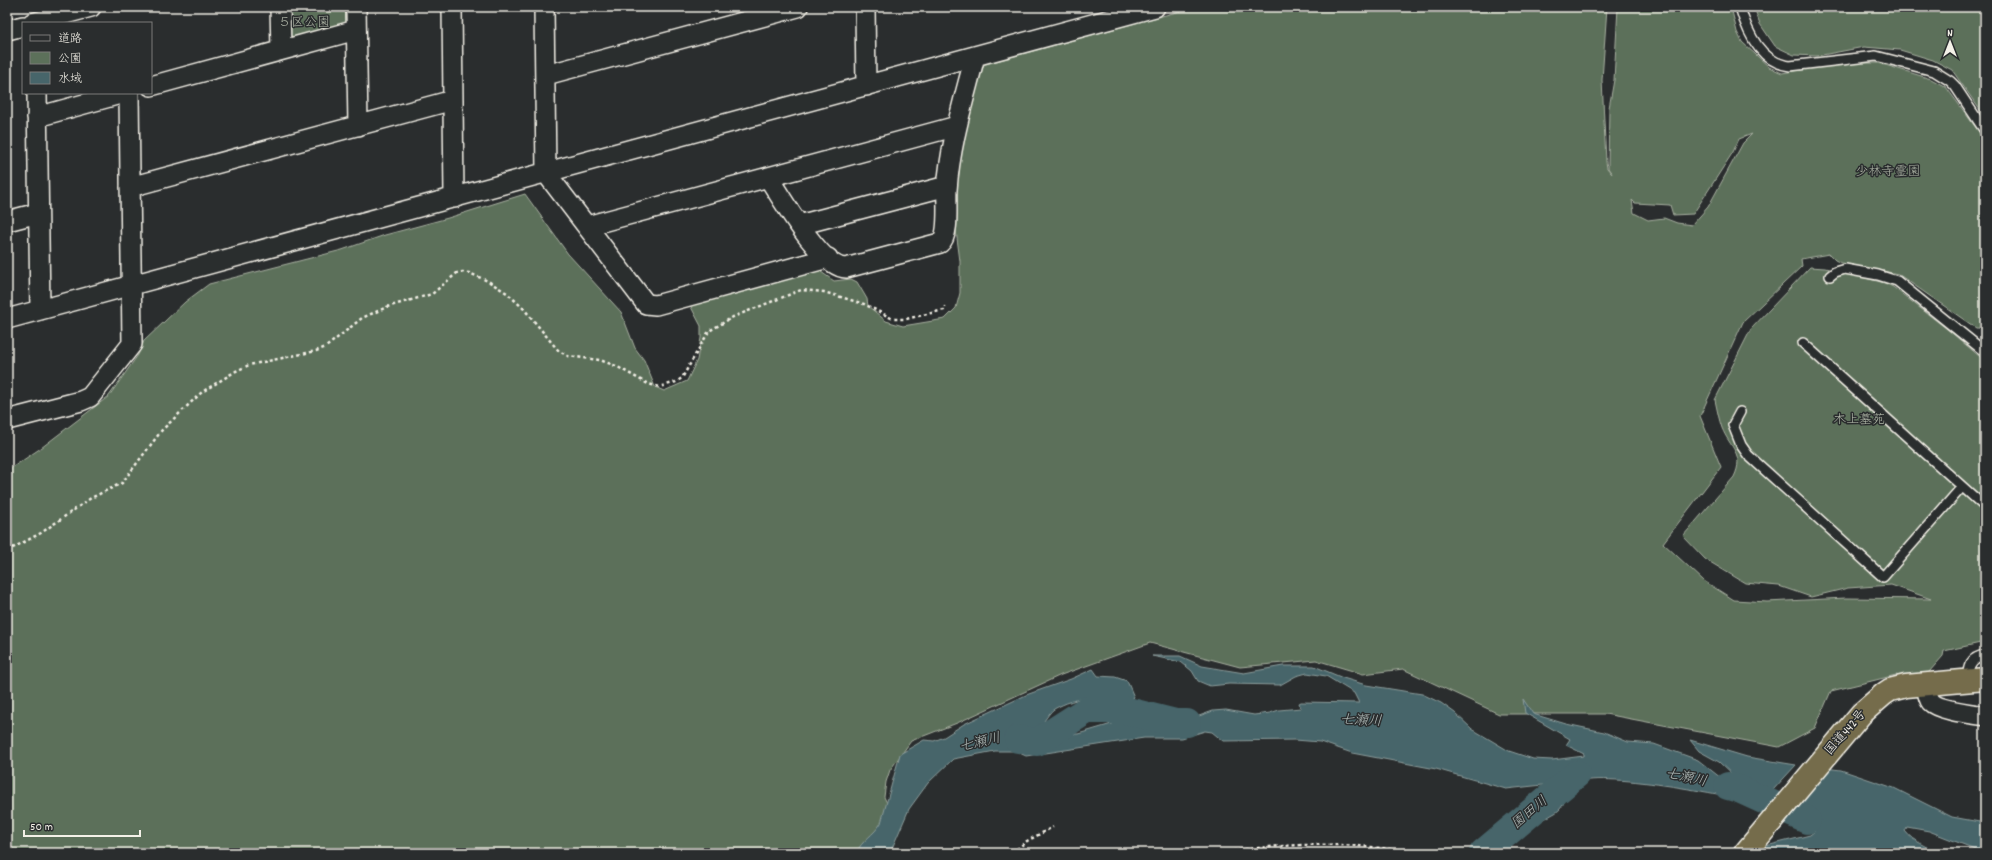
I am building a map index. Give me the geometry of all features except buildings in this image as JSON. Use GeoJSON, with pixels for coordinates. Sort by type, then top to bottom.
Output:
{"type":"FeatureCollection","features":[{"type":"Feature","properties":{"kind":"highway","name":"国道442号"},"geometry":{"type":"LineString","coordinates":[[1745,853],[1871,704],[1890,690],[1926,684],[1976,680]]}},
{"type":"Feature","properties":{"kind":"street"},"geometry":{"type":"LineString","coordinates":[[33,20],[91,7]]}},
{"type":"Feature","properties":{"kind":"street"},"geometry":{"type":"LineString","coordinates":[[280,7],[281,50]]}},
{"type":"Feature","properties":{"kind":"street"},"geometry":{"type":"LineString","coordinates":[[356,7],[358,126]]}},
{"type":"Feature","properties":{"kind":"street"},"geometry":{"type":"LineString","coordinates":[[452,7],[454,198]]}},
{"type":"Feature","properties":{"kind":"street"},"geometry":{"type":"LineString","coordinates":[[544,7],[546,173],[646,304],[651,305],[828,258]]}},
{"type":"Feature","properties":{"kind":"street"},"geometry":{"type":"LineString","coordinates":[[546,75],[776,10],[798,7]]}},
{"type":"Feature","properties":{"kind":"street"},"geometry":{"type":"LineString","coordinates":[[865,7],[866,86]]}},
{"type":"Feature","properties":{"kind":"street"},"geometry":{"type":"LineString","coordinates":[[7,319],[1155,7]]}},
{"type":"Feature","properties":{"kind":"street"},"geometry":{"type":"LineString","coordinates":[[7,30],[22,24]]}},
{"type":"Feature","properties":{"kind":"street"},"geometry":{"type":"LineString","coordinates":[[152,86],[356,30]]}},
{"type":"Feature","properties":{"kind":"street"},"geometry":{"type":"LineString","coordinates":[[768,177],[812,244],[838,266],[846,268],[940,243],[946,236],[947,186],[957,126],[975,56]]}},
{"type":"Feature","properties":{"kind":"street"},"geometry":{"type":"LineString","coordinates":[[37,94],[40,310]]}},
{"type":"Feature","properties":{"kind":"street"},"geometry":{"type":"LineString","coordinates":[[37,117],[120,94]]}},
{"type":"Feature","properties":{"kind":"street"},"geometry":{"type":"LineString","coordinates":[[7,420],[81,401],[94,394],[132,344],[129,94]]}},
{"type":"Feature","properties":{"kind":"street"},"geometry":{"type":"LineString","coordinates":[[130,187],[453,100]]}},
{"type":"Feature","properties":{"kind":"street"},"geometry":{"type":"LineString","coordinates":[[587,226],[957,126]]}},
{"type":"Feature","properties":{"kind":"street"},"geometry":{"type":"LineString","coordinates":[[799,225],[947,186]]}},
{"type":"Feature","properties":{"kind":"street"},"geometry":{"type":"LineString","coordinates":[[7,221],[38,213]]}},
{"type":"Feature","properties":{"kind":"street"},"geometry":{"type":"LineString","coordinates":[[1926,684],[1928,697],[1933,704],[1985,716]]}},
{"type":"Feature","properties":{"kind":"lane"},"geometry":{"type":"LineString","coordinates":[[1740,7],[1748,31],[1752,38],[1770,58],[1779,64],[1790,66],[1876,56],[1934,71],[1950,80],[1985,131]]}},
{"type":"Feature","properties":{"kind":"lane"},"geometry":{"type":"LineString","coordinates":[[1830,276],[1835,272],[1845,270],[1878,275],[1897,281],[1983,346]]}},
{"type":"Feature","properties":{"kind":"lane"},"geometry":{"type":"LineString","coordinates":[[1803,343],[1985,507]]}},
{"type":"Feature","properties":{"kind":"lane"},"geometry":{"type":"LineString","coordinates":[[1740,412],[1733,425],[1741,445],[1748,455],[1883,576],[1962,486]]}},
{"type":"Feature","properties":{"kind":"lane"},"geometry":{"type":"LineString","coordinates":[[1976,680],[1968,668],[1970,663],[1977,657],[1985,655]]}},
{"type":"Feature","properties":{"kind":"path"},"geometry":{"type":"LineString","coordinates":[[7,551],[41,534],[90,498],[122,483],[162,430],[193,400],[228,376],[249,365],[321,349],[362,318],[387,307],[432,294],[457,273],[463,272],[474,274],[488,281],[506,294],[524,309],[559,351],[568,356],[600,360],[616,366],[648,384],[660,387],[676,382],[682,378],[709,331],[733,317],[796,291],[806,289],[824,292],[864,304],[893,319],[906,319],[944,310],[946,306]]}},
{"type":"Feature","properties":{"kind":"path"},"geometry":{"type":"LineString","coordinates":[[1012,853],[1027,841],[1053,827]]}},
{"type":"Feature","properties":{"kind":"path"},"geometry":{"type":"LineString","coordinates":[[1221,853],[1286,845],[1384,848],[1412,853]]}},
{"type":"Feature","properties":{"kind":"green space","name":"５区公園"},"geometry":{"type":"Polygon","coordinates":[[[287,7],[349,7],[349,23],[289,40],[287,7]]]}},
{"type":"Feature","properties":{"kind":"green space"},"geometry":{"type":"Polygon","coordinates":[[[1195,7],[1607,7],[1602,80],[1606,162],[1607,168],[1612,174],[1608,168],[1609,108],[1614,80],[1618,7],[1731,7],[1737,32],[1742,42],[1769,67],[1782,73],[1842,63],[1879,63],[1931,79],[1946,87],[1985,140],[1985,328],[1976,328],[1898,274],[1841,263],[1829,254],[1801,259],[1802,266],[1743,322],[1700,416],[1721,467],[1663,543],[1704,581],[1734,600],[1767,602],[1846,598],[1931,599],[1891,585],[1848,588],[1811,597],[1779,586],[1745,583],[1705,559],[1683,536],[1734,477],[1737,469],[1737,457],[1722,428],[1715,400],[1751,329],[1810,267],[1825,268],[1885,283],[1893,287],[1947,329],[1985,361],[1985,642],[1944,651],[1943,656],[1922,680],[1910,679],[1896,675],[1831,691],[1815,728],[1779,747],[1605,714],[1499,714],[1403,669],[1363,674],[1316,660],[1240,667],[1150,643],[1061,675],[957,723],[911,741],[890,770],[886,782],[884,797],[891,811],[866,853],[7,853],[7,471],[41,448],[109,396],[138,355],[144,341],[185,302],[209,284],[342,250],[385,235],[448,218],[525,194],[568,254],[621,312],[635,348],[644,360],[655,387],[664,391],[687,381],[697,360],[701,338],[701,326],[690,305],[811,265],[834,281],[851,279],[857,282],[867,299],[868,306],[886,321],[903,326],[945,319],[956,308],[960,293],[960,261],[954,215],[961,136],[982,65],[1195,7]],[[1752,134],[1739,139],[1733,152],[1693,214],[1673,215],[1670,205],[1635,203],[1632,200],[1634,213],[1648,220],[1664,218],[1677,223],[1692,225],[1708,207],[1743,143],[1752,134]]]}},
{"type":"Feature","properties":{"kind":"green space"},"geometry":{"type":"Polygon","coordinates":[[[1754,7],[1985,7],[1985,117],[1952,70],[1933,60],[1900,50],[1864,47],[1817,56],[1794,55],[1775,46],[1760,24],[1754,7]]]}},
{"type":"Feature","properties":{"kind":"water"},"geometry":{"type":"Polygon","coordinates":[[[1152,656],[1180,656],[1202,666],[1244,673],[1283,666],[1314,666],[1343,678],[1366,685],[1422,694],[1441,703],[1455,713],[1472,729],[1509,751],[1533,759],[1552,760],[1584,756],[1584,754],[1566,745],[1570,739],[1525,713],[1523,699],[1533,714],[1566,724],[1604,732],[1628,742],[1654,744],[1698,760],[1721,778],[1737,779],[1719,762],[1699,751],[1690,740],[1747,757],[1796,765],[1761,803],[1665,785],[1609,780],[1588,780],[1575,784],[1571,787],[1562,807],[1555,813],[1534,825],[1512,832],[1501,840],[1488,853],[1476,853],[1487,839],[1495,832],[1536,815],[1545,809],[1553,802],[1558,794],[1561,783],[1506,789],[1436,769],[1352,753],[1320,742],[1295,740],[1223,741],[1212,732],[1205,731],[1182,738],[1144,738],[1026,756],[1015,751],[995,751],[953,759],[928,783],[909,809],[890,853],[856,853],[861,845],[881,823],[900,754],[924,740],[934,741],[944,737],[964,724],[1026,695],[1071,679],[1093,669],[1098,676],[1115,677],[1127,681],[1134,697],[1128,702],[1110,697],[1091,697],[1071,701],[1062,705],[1054,709],[1044,721],[1055,734],[1078,734],[1132,718],[1162,714],[1199,716],[1213,711],[1226,710],[1254,715],[1279,710],[1301,708],[1299,703],[1301,702],[1359,703],[1354,693],[1326,676],[1307,673],[1296,676],[1280,685],[1229,684],[1210,686],[1198,681],[1192,671],[1181,662],[1152,656]]]}},
{"type":"Feature","properties":{"kind":"water"},"geometry":{"type":"Polygon","coordinates":[[[1825,768],[1841,770],[1894,788],[1952,817],[1985,823],[1985,853],[1929,831],[1907,827],[1905,831],[1909,835],[1936,853],[1804,853],[1775,852],[1758,848],[1810,835],[1815,831],[1809,825],[1786,815],[1825,768]]]}},
{"type":"Feature","properties":{"kind":"waterway","name":"七瀬川"},"geometry":{"type":"LineString","coordinates":[[1018,739],[1037,742],[1087,710],[1124,710],[1176,723],[1187,723]]}},
{"type":"Feature","properties":{"kind":"waterway","name":"園田川"},"geometry":{"type":"LineString","coordinates":[[1483,853],[1577,774]]}},
{"type":"Feature","properties":{"kind":"waterway","name":"七瀬川"},"geometry":{"type":"LineString","coordinates":[[1728,786],[1739,789],[1807,820]]}},
{"type":"Feature","properties":{"kind":"park label","name":"少林寺霊園"},"geometry":{"type":"Point","coordinates":[1888,172]}},
{"type":"Feature","properties":{"kind":"park label","name":"木上墓苑"},"geometry":{"type":"Point","coordinates":[1859,420]}}]}
